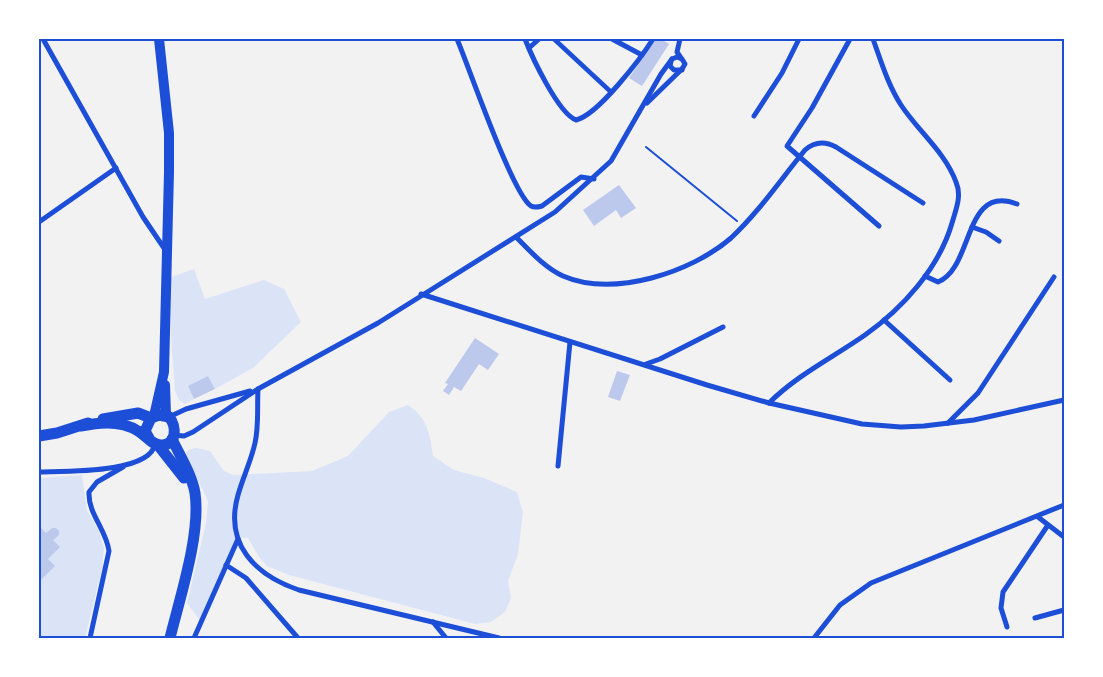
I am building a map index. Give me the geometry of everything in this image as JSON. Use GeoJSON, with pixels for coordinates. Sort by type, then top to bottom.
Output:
{"type":"FeatureCollection","features":[{"type":"Feature","properties":{"kind":"main road"},"geometry":{"type":"LineString","coordinates":[[159,39],[169,143],[164,374],[160,417]]}},
{"type":"Feature","properties":{"kind":"main road"},"geometry":{"type":"LineString","coordinates":[[82,426],[122,415],[138,414],[160,417],[175,427],[173,437],[166,445],[154,443]]}},
{"type":"Feature","properties":{"kind":"main road"},"geometry":{"type":"LineString","coordinates":[[154,443],[146,426],[160,417]]}},
{"type":"Feature","properties":{"kind":"main road"},"geometry":{"type":"LineString","coordinates":[[39,436],[95,423],[123,424],[140,431],[177,467],[195,502]]}},
{"type":"Feature","properties":{"kind":"main road"},"geometry":{"type":"LineString","coordinates":[[170,638],[190,552],[195,502],[191,481],[173,437]]}},
{"type":"Feature","properties":{"kind":"street"},"geometry":{"type":"LineString","coordinates":[[44,39],[143,217],[166,251]]}},
{"type":"Feature","properties":{"kind":"street"},"geometry":{"type":"LineString","coordinates":[[525,39],[555,96],[569,116],[576,120],[584,117],[610,92],[642,55],[653,39]]}},
{"type":"Feature","properties":{"kind":"street"},"geometry":{"type":"LineString","coordinates":[[529,48],[539,39]]}},
{"type":"Feature","properties":{"kind":"street"},"geometry":{"type":"LineString","coordinates":[[554,39],[610,92]]}},
{"type":"Feature","properties":{"kind":"street"},"geometry":{"type":"LineString","coordinates":[[612,39],[642,55]]}},
{"type":"Feature","properties":{"kind":"street"},"geometry":{"type":"LineString","coordinates":[[642,109],[685,64],[676,52],[680,39]]}},
{"type":"Feature","properties":{"kind":"street"},"geometry":{"type":"LineString","coordinates":[[754,116],[782,73],[799,39]]}},
{"type":"Feature","properties":{"kind":"street"},"geometry":{"type":"LineString","coordinates":[[850,39],[812,108],[787,146],[879,226]]}},
{"type":"Feature","properties":{"kind":"street"},"geometry":{"type":"LineString","coordinates":[[769,403],[790,384],[864,336],[884,320],[925,276],[946,242],[958,200],[958,187],[940,154],[898,100],[888,81],[873,39]]}},
{"type":"Feature","properties":{"kind":"street"},"geometry":{"type":"LineString","coordinates":[[458,40],[502,153],[522,195],[530,205],[535,207],[542,206],[580,177],[594,179]]}},
{"type":"Feature","properties":{"kind":"street"},"geometry":{"type":"LineString","coordinates":[[173,437],[184,436],[193,432],[258,389],[378,323],[421,294],[516,238],[555,212],[594,179],[614,157],[672,59],[681,58]]}},
{"type":"Feature","properties":{"kind":"street"},"geometry":{"type":"LineString","coordinates":[[672,59],[671,68],[676,71],[682,69]]}},
{"type":"Feature","properties":{"kind":"street"},"geometry":{"type":"LineString","coordinates":[[516,238],[546,264],[565,276],[588,282],[621,282],[658,276],[690,265],[710,254],[743,225],[799,157],[808,147],[815,144],[833,145],[923,203]]}},
{"type":"Feature","properties":{"kind":"street"},"geometry":{"type":"LineString","coordinates":[[39,222],[116,168]]}},
{"type":"Feature","properties":{"kind":"street"},"geometry":{"type":"LineString","coordinates":[[925,276],[935,282],[946,278],[961,253],[979,212],[994,202],[1006,200],[1016,204]]}},
{"type":"Feature","properties":{"kind":"street"},"geometry":{"type":"LineString","coordinates":[[972,227],[986,232],[998,241]]}},
{"type":"Feature","properties":{"kind":"street"},"geometry":{"type":"LineString","coordinates":[[948,423],[978,393],[1054,277]]}},
{"type":"Feature","properties":{"kind":"street"},"geometry":{"type":"LineString","coordinates":[[421,294],[769,403],[874,425],[901,427],[948,423],[988,417],[1064,400]]}},
{"type":"Feature","properties":{"kind":"street"},"geometry":{"type":"LineString","coordinates":[[884,320],[950,380]]}},
{"type":"Feature","properties":{"kind":"street"},"geometry":{"type":"LineString","coordinates":[[646,364],[660,359],[723,327]]}},
{"type":"Feature","properties":{"kind":"street"},"geometry":{"type":"LineString","coordinates":[[558,466],[570,342]]}},
{"type":"Feature","properties":{"kind":"street"},"geometry":{"type":"LineString","coordinates":[[160,417],[258,389]]}},
{"type":"Feature","properties":{"kind":"street"},"geometry":{"type":"LineString","coordinates":[[258,389],[255,443],[236,503],[235,520],[238,538],[244,554],[255,566],[289,586],[499,638]]}},
{"type":"Feature","properties":{"kind":"street"},"geometry":{"type":"LineString","coordinates":[[90,638],[110,551],[106,536],[91,509],[89,492],[94,484],[103,478],[152,452],[154,443]]}},
{"type":"Feature","properties":{"kind":"street"},"geometry":{"type":"LineString","coordinates":[[39,472],[121,467]]}},
{"type":"Feature","properties":{"kind":"street"},"geometry":{"type":"LineString","coordinates":[[814,638],[840,605],[865,586],[905,568],[1038,517],[1064,505]]}},
{"type":"Feature","properties":{"kind":"street"},"geometry":{"type":"LineString","coordinates":[[1038,517],[1064,536]]}},
{"type":"Feature","properties":{"kind":"street"},"geometry":{"type":"LineString","coordinates":[[1007,627],[1001,608],[1003,592],[1048,525]]}},
{"type":"Feature","properties":{"kind":"street"},"geometry":{"type":"LineString","coordinates":[[194,638],[238,538]]}},
{"type":"Feature","properties":{"kind":"street"},"geometry":{"type":"LineString","coordinates":[[226,565],[246,578],[298,638]]}},
{"type":"Feature","properties":{"kind":"street"},"geometry":{"type":"LineString","coordinates":[[1035,618],[1064,610]]}},
{"type":"Feature","properties":{"kind":"street"},"geometry":{"type":"LineString","coordinates":[[432,622],[446,638]]}},
{"type":"Feature","properties":{"kind":"path"},"geometry":{"type":"LineString","coordinates":[[646,147],[743,225]]}},
{"type":"Feature","properties":{"kind":"shaded area"},"geometry":{"type":"Polygon","coordinates":[[[194,269],[205,299],[264,280],[284,289],[301,322],[253,368],[215,389],[208,376],[189,386],[194,399],[185,404],[179,400],[175,391],[171,337],[171,277],[194,269]]]}},
{"type":"Feature","properties":{"kind":"shaded area"},"geometry":{"type":"Polygon","coordinates":[[[408,405],[424,421],[429,434],[433,456],[454,470],[484,478],[517,492],[523,512],[518,554],[508,581],[511,598],[505,612],[491,622],[475,624],[289,575],[267,566],[259,557],[248,538],[238,538],[201,622],[187,603],[206,523],[208,501],[186,455],[188,450],[196,448],[210,451],[224,471],[233,475],[312,471],[348,456],[389,412],[408,405]]]}},
{"type":"Feature","properties":{"kind":"shaded area"},"geometry":{"type":"Polygon","coordinates":[[[82,475],[87,511],[99,531],[104,548],[102,569],[85,638],[39,638],[39,478],[82,475]]]}},
{"type":"Feature","properties":{"kind":"building"},"geometry":{"type":"Polygon","coordinates":[[[655,39],[661,39],[669,44],[642,86],[629,78],[655,39]]]}},
{"type":"Feature","properties":{"kind":"building"},"geometry":{"type":"Polygon","coordinates":[[[619,185],[636,208],[621,218],[616,210],[594,226],[583,210],[619,185]]]}},
{"type":"Feature","properties":{"kind":"building"},"geometry":{"type":"Polygon","coordinates":[[[475,338],[499,354],[488,370],[479,364],[461,391],[454,387],[449,395],[443,391],[448,384],[445,383],[475,338]]]}},
{"type":"Feature","properties":{"kind":"building"},"geometry":{"type":"Polygon","coordinates":[[[617,371],[630,375],[620,401],[608,397],[617,371]]]}},
{"type":"Feature","properties":{"kind":"building"},"geometry":{"type":"Polygon","coordinates":[[[208,376],[215,389],[194,399],[188,386],[208,376]]]}},
{"type":"Feature","properties":{"kind":"building"},"geometry":{"type":"Polygon","coordinates":[[[41,528],[46,533],[52,528],[56,528],[59,531],[59,535],[53,540],[60,547],[48,559],[55,566],[39,582],[39,530],[41,528]]]}}]}
